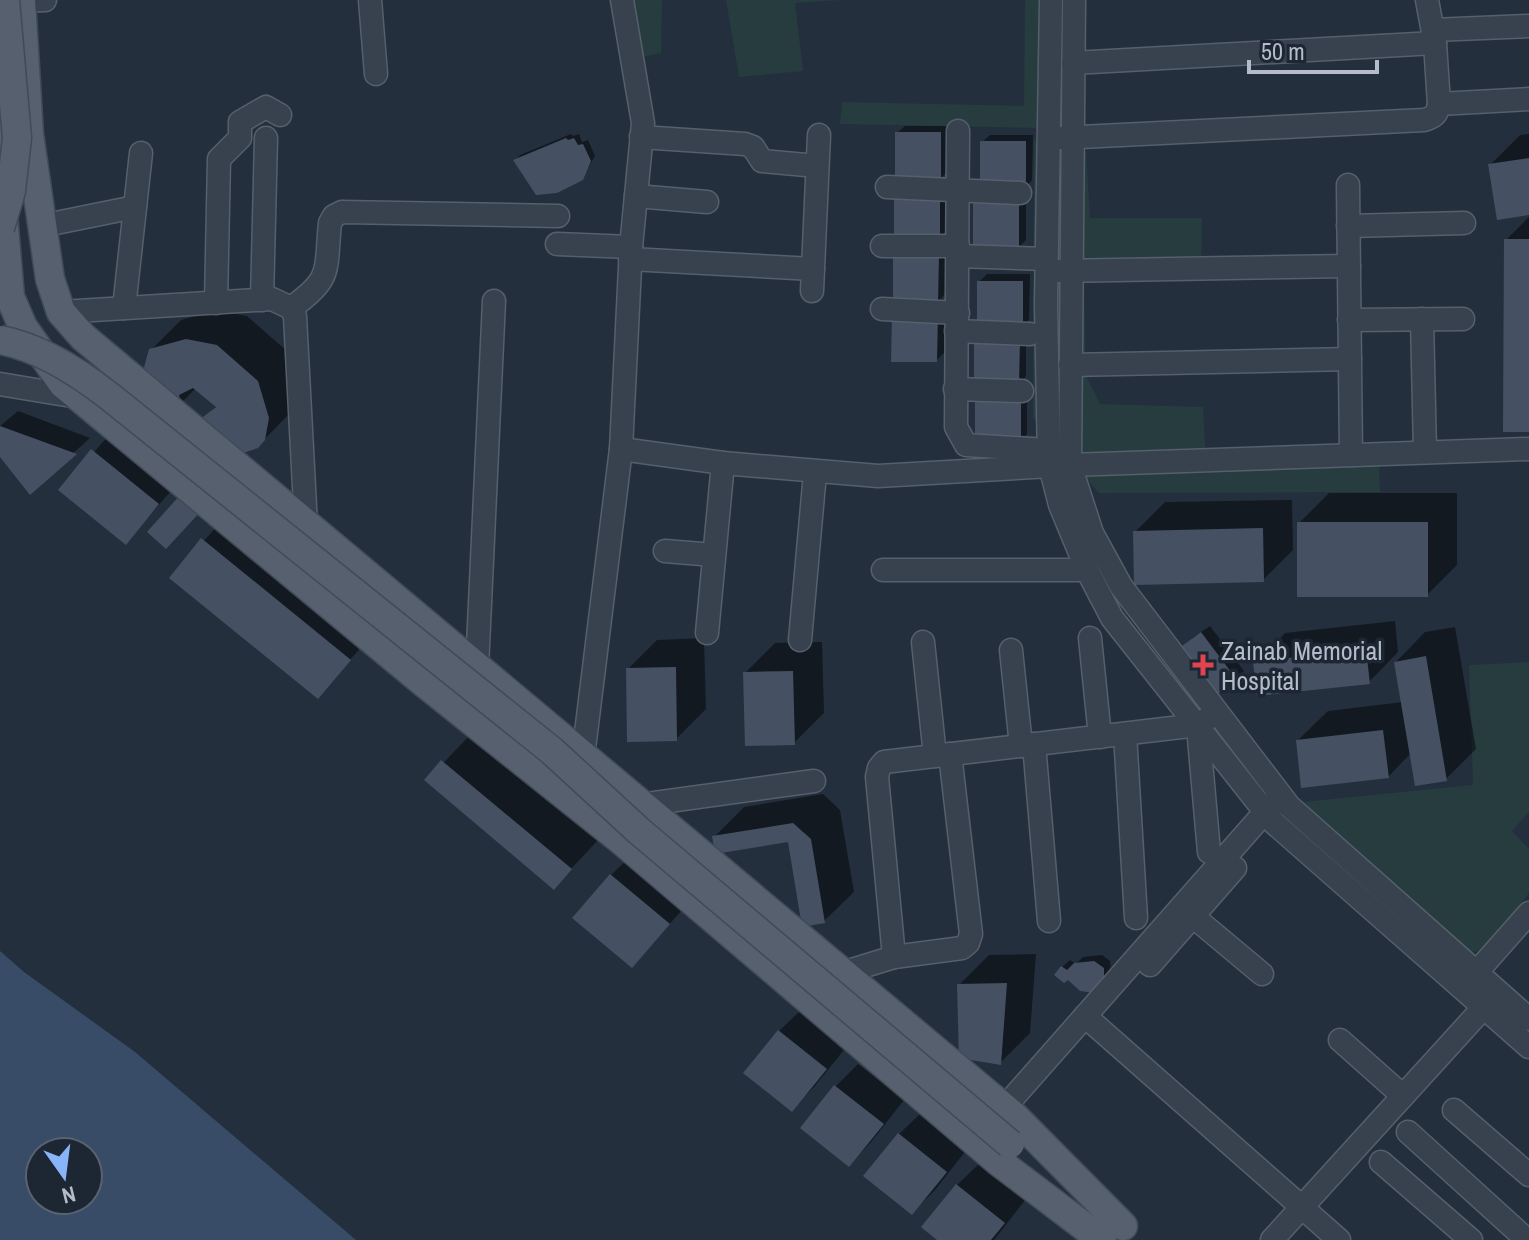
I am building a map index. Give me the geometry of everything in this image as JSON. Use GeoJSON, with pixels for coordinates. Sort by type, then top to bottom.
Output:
{"type":"FeatureCollection","features":[{"type":"Feature","properties":{"kind":"main road"},"geometry":{"type":"LineString","coordinates":[[0,228],[11,191],[17,138],[5,0]]}},
{"type":"Feature","properties":{"kind":"main road"},"geometry":{"type":"LineString","coordinates":[[21,0],[29,134],[50,279],[61,312],[83,337],[1009,1112],[1121,1235]]}},
{"type":"Feature","properties":{"kind":"main road"},"geometry":{"type":"LineString","coordinates":[[0,105],[3,147],[0,168]]}},
{"type":"Feature","properties":{"kind":"main road"},"geometry":{"type":"LineString","coordinates":[[0,175],[10,297],[23,327],[63,384],[423,682],[622,841],[991,1156],[1121,1235]]}},
{"type":"Feature","properties":{"kind":"main road"},"geometry":{"type":"LineString","coordinates":[[0,340],[30,348],[89,381],[109,396],[552,751],[639,831],[1121,1235]]}},
{"type":"Feature","properties":{"kind":"main road"},"geometry":{"type":"LineString","coordinates":[[0,355],[30,361],[69,380],[588,798],[597,821]]}},
{"type":"Feature","properties":{"kind":"main road"},"geometry":{"type":"LineString","coordinates":[[622,841],[644,808]]}},
{"type":"Feature","properties":{"kind":"street"},"geometry":{"type":"LineString","coordinates":[[21,0],[45,0]]}},
{"type":"Feature","properties":{"kind":"street"},"geometry":{"type":"LineString","coordinates":[[370,0],[376,74]]}},
{"type":"Feature","properties":{"kind":"street"},"geometry":{"type":"LineString","coordinates":[[583,757],[621,449],[631,253],[643,123],[622,0]]}},
{"type":"Feature","properties":{"kind":"street"},"geometry":{"type":"LineString","coordinates":[[1051,0],[1046,266],[1056,461],[1060,505],[1087,570],[1112,618],[1198,725],[1277,809],[1529,1047]]}},
{"type":"Feature","properties":{"kind":"street"},"geometry":{"type":"LineString","coordinates":[[1074,0],[1070,365],[1056,461],[1121,586],[1217,711],[1277,809],[1529,1019]]}},
{"type":"Feature","properties":{"kind":"street"},"geometry":{"type":"LineString","coordinates":[[1049,138],[1424,120],[1438,113],[1439,104],[1434,37],[1427,0]]}},
{"type":"Feature","properties":{"kind":"street"},"geometry":{"type":"LineString","coordinates":[[1073,63],[1434,37],[1529,26]]}},
{"type":"Feature","properties":{"kind":"street"},"geometry":{"type":"LineString","coordinates":[[1439,104],[1529,99]]}},
{"type":"Feature","properties":{"kind":"street"},"geometry":{"type":"LineString","coordinates":[[216,303],[219,159],[240,138],[240,122],[266,107],[280,115]]}},
{"type":"Feature","properties":{"kind":"street"},"geometry":{"type":"LineString","coordinates":[[958,131],[956,427],[966,445],[1056,461]]}},
{"type":"Feature","properties":{"kind":"street"},"geometry":{"type":"LineString","coordinates":[[557,244],[812,280],[819,135]]}},
{"type":"Feature","properties":{"kind":"street"},"geometry":{"type":"LineString","coordinates":[[641,137],[745,144],[753,147],[762,161],[817,166]]}},
{"type":"Feature","properties":{"kind":"street"},"geometry":{"type":"LineString","coordinates":[[262,300],[266,138]]}},
{"type":"Feature","properties":{"kind":"street"},"geometry":{"type":"LineString","coordinates":[[124,308],[141,153]]}},
{"type":"Feature","properties":{"kind":"street"},"geometry":{"type":"LineString","coordinates":[[1348,185],[1351,455]]}},
{"type":"Feature","properties":{"kind":"street"},"geometry":{"type":"LineString","coordinates":[[887,187],[1020,193]]}},
{"type":"Feature","properties":{"kind":"street"},"geometry":{"type":"LineString","coordinates":[[636,196],[707,202]]}},
{"type":"Feature","properties":{"kind":"street"},"geometry":{"type":"LineString","coordinates":[[41,226],[135,207]]}},
{"type":"Feature","properties":{"kind":"street"},"geometry":{"type":"LineString","coordinates":[[291,308],[321,283],[325,275],[330,223],[334,216],[342,212],[558,216]]}},
{"type":"Feature","properties":{"kind":"street"},"geometry":{"type":"LineString","coordinates":[[1348,226],[1464,223]]}},
{"type":"Feature","properties":{"kind":"street"},"geometry":{"type":"LineString","coordinates":[[882,246],[958,251],[1071,270],[1349,266]]}},
{"type":"Feature","properties":{"kind":"street"},"geometry":{"type":"LineString","coordinates":[[61,312],[272,299],[291,308],[295,316],[306,525]]}},
{"type":"Feature","properties":{"kind":"street"},"geometry":{"type":"LineString","coordinates":[[477,668],[494,301]]}},
{"type":"Feature","properties":{"kind":"street"},"geometry":{"type":"LineString","coordinates":[[882,309],[1030,334]]}},
{"type":"Feature","properties":{"kind":"street"},"geometry":{"type":"LineString","coordinates":[[1422,319],[1425,452]]}},
{"type":"Feature","properties":{"kind":"street"},"geometry":{"type":"LineString","coordinates":[[1349,320],[1463,319]]}},
{"type":"Feature","properties":{"kind":"street"},"geometry":{"type":"LineString","coordinates":[[1070,365],[1350,359]]}},
{"type":"Feature","properties":{"kind":"street"},"geometry":{"type":"LineString","coordinates":[[0,384],[78,397]]}},
{"type":"Feature","properties":{"kind":"street"},"geometry":{"type":"LineString","coordinates":[[955,389],[1022,391]]}},
{"type":"Feature","properties":{"kind":"street"},"geometry":{"type":"LineString","coordinates":[[621,449],[815,473],[878,476],[1056,461],[1529,449]]}},
{"type":"Feature","properties":{"kind":"street"},"geometry":{"type":"LineString","coordinates":[[707,633],[723,463]]}},
{"type":"Feature","properties":{"kind":"street"},"geometry":{"type":"LineString","coordinates":[[800,640],[815,473]]}},
{"type":"Feature","properties":{"kind":"street"},"geometry":{"type":"LineString","coordinates":[[665,551],[714,555]]}},
{"type":"Feature","properties":{"kind":"street"},"geometry":{"type":"LineString","coordinates":[[883,570],[1087,570]]}},
{"type":"Feature","properties":{"kind":"street"},"geometry":{"type":"LineString","coordinates":[[1090,638],[1100,737]]}},
{"type":"Feature","properties":{"kind":"street"},"geometry":{"type":"LineString","coordinates":[[842,973],[894,957],[962,948],[971,934],[923,642]]}},
{"type":"Feature","properties":{"kind":"street"},"geometry":{"type":"LineString","coordinates":[[1011,650],[1028,745],[1049,921]]}},
{"type":"Feature","properties":{"kind":"street"},"geometry":{"type":"LineString","coordinates":[[894,957],[877,777],[884,762],[1198,725],[1217,711]]}},
{"type":"Feature","properties":{"kind":"street"},"geometry":{"type":"LineString","coordinates":[[1198,725],[1209,852]]}},
{"type":"Feature","properties":{"kind":"street"},"geometry":{"type":"LineString","coordinates":[[1125,734],[1136,918]]}},
{"type":"Feature","properties":{"kind":"street"},"geometry":{"type":"LineString","coordinates":[[644,808],[814,781]]}},
{"type":"Feature","properties":{"kind":"street"},"geometry":{"type":"LineString","coordinates":[[1009,1112],[1277,809]]}},
{"type":"Feature","properties":{"kind":"street"},"geometry":{"type":"LineString","coordinates":[[1188,912],[1262,974]]}},
{"type":"Feature","properties":{"kind":"street"},"geometry":{"type":"LineString","coordinates":[[1476,973],[1529,913]]}},
{"type":"Feature","properties":{"kind":"street"},"geometry":{"type":"LineString","coordinates":[[1272,1240],[1484,1007]]}},
{"type":"Feature","properties":{"kind":"street"},"geometry":{"type":"LineString","coordinates":[[1091,1020],[1339,1240]]}},
{"type":"Feature","properties":{"kind":"street"},"geometry":{"type":"LineString","coordinates":[[1340,1040],[1403,1096]]}},
{"type":"Feature","properties":{"kind":"street"},"geometry":{"type":"LineString","coordinates":[[1454,1110],[1529,1175]]}},
{"type":"Feature","properties":{"kind":"street"},"geometry":{"type":"LineString","coordinates":[[1408,1132],[1527,1240]]}},
{"type":"Feature","properties":{"kind":"street"},"geometry":{"type":"LineString","coordinates":[[1381,1162],[1471,1240]]}},
{"type":"Feature","properties":{"kind":"street"},"geometry":{"type":"LineString","coordinates":[[1432,1206],[1458,1178]]}},
{"type":"Feature","properties":{"kind":"green space"},"geometry":{"type":"Polygon","coordinates":[[[632,0],[662,0],[661,53],[642,57],[632,0]]]}},
{"type":"Feature","properties":{"kind":"green space"},"geometry":{"type":"Polygon","coordinates":[[[726,0],[841,0],[795,3],[803,71],[739,77],[726,0]]]}},
{"type":"Feature","properties":{"kind":"green space"},"geometry":{"type":"Polygon","coordinates":[[[1025,0],[1041,0],[1041,128],[840,124],[842,102],[1024,106],[1025,0]]]}},
{"type":"Feature","properties":{"kind":"green space"},"geometry":{"type":"Polygon","coordinates":[[[1034,140],[1086,152],[1090,218],[1202,218],[1201,278],[1084,282],[1086,376],[1100,404],[1203,407],[1206,463],[1379,460],[1380,492],[1099,493],[1033,418],[1034,140]]]}},
{"type":"Feature","properties":{"kind":"green space"},"geometry":{"type":"Polygon","coordinates":[[[1529,662],[1529,812],[1512,831],[1529,849],[1529,893],[1482,952],[1464,951],[1303,802],[1473,785],[1469,665],[1529,662]]]}},
{"type":"Feature","properties":{"kind":"water"},"geometry":{"type":"Polygon","coordinates":[[[0,951],[24,972],[135,1052],[356,1240],[0,1240],[0,951]]]}},
{"type":"Feature","properties":{"kind":"building"},"geometry":{"type":"Polygon","coordinates":[[[895,132],[941,132],[941,181],[895,181],[895,132]]]}},
{"type":"Feature","properties":{"kind":"building"},"geometry":{"type":"Polygon","coordinates":[[[566,138],[574,138],[578,145],[583,144],[591,161],[583,180],[557,193],[536,195],[513,160],[566,138]]]}},
{"type":"Feature","properties":{"kind":"building"},"geometry":{"type":"Polygon","coordinates":[[[980,141],[1026,141],[1026,190],[980,189],[980,141]]]}},
{"type":"Feature","properties":{"kind":"building"},"geometry":{"type":"Polygon","coordinates":[[[1529,158],[1529,215],[1497,220],[1488,164],[1529,158]]]}},
{"type":"Feature","properties":{"kind":"building"},"geometry":{"type":"Polygon","coordinates":[[[894,193],[940,193],[940,241],[894,241],[894,193]]]}},
{"type":"Feature","properties":{"kind":"building"},"geometry":{"type":"Polygon","coordinates":[[[973,201],[1019,201],[1019,250],[973,249],[973,201]]]}},
{"type":"Feature","properties":{"kind":"building"},"geometry":{"type":"Polygon","coordinates":[[[1504,239],[1529,239],[1529,432],[1503,432],[1504,239]]]}},
{"type":"Feature","properties":{"kind":"building"},"geometry":{"type":"Polygon","coordinates":[[[893,255],[939,255],[938,304],[893,303],[893,255]]]}},
{"type":"Feature","properties":{"kind":"building"},"geometry":{"type":"Polygon","coordinates":[[[977,281],[1023,281],[1023,329],[977,329],[977,281]]]}},
{"type":"Feature","properties":{"kind":"building"},"geometry":{"type":"Polygon","coordinates":[[[892,314],[938,314],[937,362],[891,362],[892,314]]]}},
{"type":"Feature","properties":{"kind":"building"},"geometry":{"type":"Polygon","coordinates":[[[974,338],[1020,338],[1019,386],[974,386],[974,338]]]}},
{"type":"Feature","properties":{"kind":"building"},"geometry":{"type":"Polygon","coordinates":[[[186,339],[217,345],[258,381],[269,418],[265,440],[258,448],[243,453],[199,420],[216,407],[193,388],[179,395],[182,405],[143,371],[149,349],[186,339]]]}},
{"type":"Feature","properties":{"kind":"building"},"geometry":{"type":"Polygon","coordinates":[[[975,395],[1021,395],[1021,443],[975,443],[975,395]]]}},
{"type":"Feature","properties":{"kind":"building"},"geometry":{"type":"Polygon","coordinates":[[[0,426],[77,454],[30,495],[0,457],[0,426]]]}},
{"type":"Feature","properties":{"kind":"building"},"geometry":{"type":"Polygon","coordinates":[[[91,449],[159,504],[126,545],[58,490],[91,449]]]}},
{"type":"Feature","properties":{"kind":"building"},"geometry":{"type":"Polygon","coordinates":[[[182,493],[202,510],[166,549],[147,532],[182,493]]]}},
{"type":"Feature","properties":{"kind":"building"},"geometry":{"type":"Polygon","coordinates":[[[1297,522],[1428,522],[1428,597],[1297,597],[1297,522]]]}},
{"type":"Feature","properties":{"kind":"building"},"geometry":{"type":"Polygon","coordinates":[[[1263,528],[1264,582],[1134,585],[1133,531],[1263,528]]]}},
{"type":"Feature","properties":{"kind":"building"},"geometry":{"type":"Polygon","coordinates":[[[201,538],[351,660],[318,699],[169,578],[201,538]]]}},
{"type":"Feature","properties":{"kind":"building"},"geometry":{"type":"Polygon","coordinates":[[[1201,632],[1237,680],[1218,694],[1182,646],[1201,632]]]}},
{"type":"Feature","properties":{"kind":"building"},"geometry":{"type":"Polygon","coordinates":[[[1366,649],[1370,684],[1257,696],[1253,662],[1366,649]]]}},
{"type":"Feature","properties":{"kind":"building"},"geometry":{"type":"Polygon","coordinates":[[[1426,656],[1447,781],[1415,786],[1394,662],[1426,656]]]}},
{"type":"Feature","properties":{"kind":"building"},"geometry":{"type":"Polygon","coordinates":[[[676,667],[677,741],[627,742],[626,668],[676,667]]]}},
{"type":"Feature","properties":{"kind":"building"},"geometry":{"type":"Polygon","coordinates":[[[793,671],[795,745],[745,746],[743,672],[793,671]]]}},
{"type":"Feature","properties":{"kind":"building"},"geometry":{"type":"Polygon","coordinates":[[[1383,730],[1389,778],[1301,788],[1296,740],[1383,730]]]}},
{"type":"Feature","properties":{"kind":"building"},"geometry":{"type":"Polygon","coordinates":[[[441,760],[572,869],[554,890],[424,780],[441,760]]]}},
{"type":"Feature","properties":{"kind":"building"},"geometry":{"type":"Polygon","coordinates":[[[793,823],[811,839],[825,923],[802,927],[788,842],[715,854],[712,836],[793,823]]]}},
{"type":"Feature","properties":{"kind":"building"},"geometry":{"type":"Polygon","coordinates":[[[610,874],[670,924],[632,968],[572,918],[610,874]]]}},
{"type":"Feature","properties":{"kind":"building"},"geometry":{"type":"Polygon","coordinates":[[[1094,961],[1104,968],[1104,982],[1095,993],[1080,991],[1068,980],[1064,983],[1054,975],[1061,966],[1067,970],[1074,963],[1094,961]]]}},
{"type":"Feature","properties":{"kind":"building"},"geometry":{"type":"Polygon","coordinates":[[[1007,983],[1001,1065],[959,1058],[957,984],[1007,983]]]}},
{"type":"Feature","properties":{"kind":"building"},"geometry":{"type":"Polygon","coordinates":[[[778,1030],[827,1069],[792,1112],[743,1073],[778,1030]]]}},
{"type":"Feature","properties":{"kind":"building"},"geometry":{"type":"Polygon","coordinates":[[[834,1085],[884,1124],[849,1167],[800,1128],[834,1085]]]}},
{"type":"Feature","properties":{"kind":"building"},"geometry":{"type":"Polygon","coordinates":[[[898,1133],[947,1172],[912,1215],[863,1176],[898,1133]]]}},
{"type":"Feature","properties":{"kind":"building"},"geometry":{"type":"Polygon","coordinates":[[[956,1184],[1005,1223],[991,1240],[937,1240],[921,1227],[956,1184]]]}},
{"type":"Feature","properties":{"kind":"place","name":"Zainab Memorial Hospital"},"geometry":{"type":"Point","coordinates":[1203,665]}}]}
